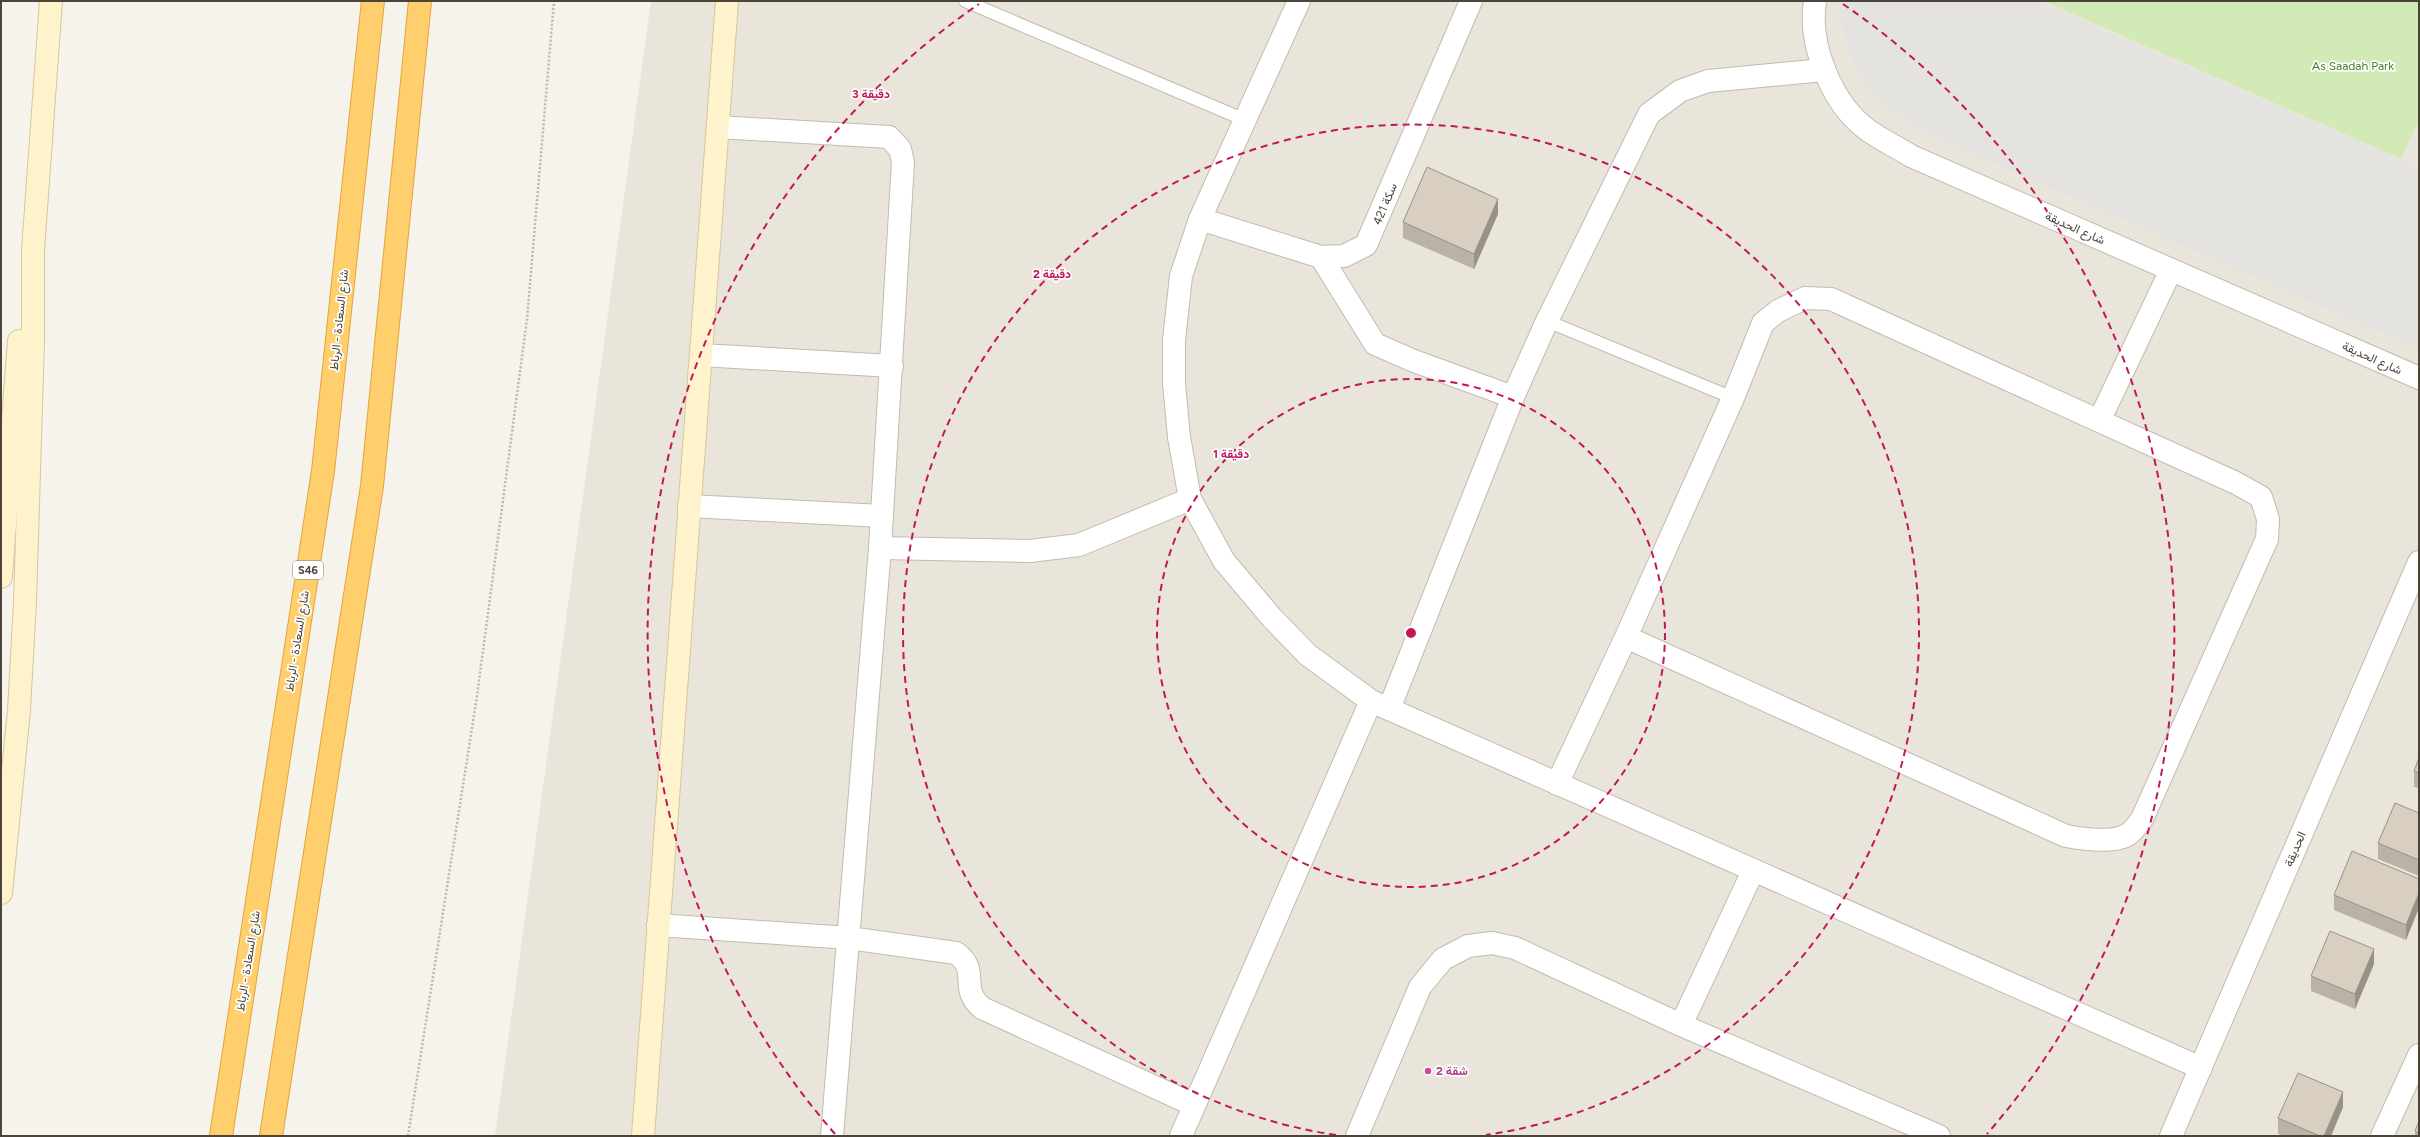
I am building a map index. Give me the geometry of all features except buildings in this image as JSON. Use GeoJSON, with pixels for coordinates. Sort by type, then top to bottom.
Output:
{"type":"FeatureCollection","features":[{"type":"Feature","properties":{"kind":"highway","name":"شارع السعادة - الرباط"},"geometry":{"type":"LineString","coordinates":[[221,1136],[323,471],[373,1]]}},
{"type":"Feature","properties":{"kind":"highway"},"geometry":{"type":"LineString","coordinates":[[271,1136],[372,486],[420,1]]}},
{"type":"Feature","properties":{"kind":"street"},"geometry":{"type":"LineString","coordinates":[[1,893],[16,739],[25,602],[33,349],[33,250],[51,1]]}},
{"type":"Feature","properties":{"kind":"street"},"geometry":{"type":"LineString","coordinates":[[643,1136],[727,1]]}},
{"type":"Feature","properties":{"kind":"street"},"geometry":{"type":"LineString","coordinates":[[1299,1],[1200,219],[1182,276],[1174,340],[1174,383],[1178,429],[1190,499],[1224,561],[1272,618],[1308,655],[1380,705],[2201,1068]]}},
{"type":"Feature","properties":{"kind":"street","name":"سكة 421"},"geometry":{"type":"LineString","coordinates":[[1200,219],[1321,257],[1344,256],[1366,245],[1471,1]]}},
{"type":"Feature","properties":{"kind":"street","name":"شارع الحديقة"},"geometry":{"type":"LineString","coordinates":[[1815,1],[1815,26],[1818,57],[1824,70],[1854,117],[1868,130],[1911,156],[2419,378]]}},
{"type":"Feature","properties":{"kind":"street"},"geometry":{"type":"LineString","coordinates":[[1181,1136],[1380,705],[1513,397],[1548,321],[1649,114],[1680,91],[1708,81],[1824,70]]}},
{"type":"Feature","properties":{"kind":"street"},"geometry":{"type":"LineString","coordinates":[[718,127],[889,138],[900,149],[903,162],[880,548],[832,1136]]}},
{"type":"Feature","properties":{"kind":"street"},"geometry":{"type":"LineString","coordinates":[[1,577],[19,341],[33,250]]}},
{"type":"Feature","properties":{"kind":"street"},"geometry":{"type":"LineString","coordinates":[[1321,257],[1375,344],[1414,361],[1513,397]]}},
{"type":"Feature","properties":{"kind":"street"},"geometry":{"type":"LineString","coordinates":[[2100,419],[2171,270]]}},
{"type":"Feature","properties":{"kind":"street"},"geometry":{"type":"LineString","coordinates":[[1557,784],[1626,637],[1733,398],[1763,323],[1778,310],[1804,298],[1831,299],[2100,419],[2261,496],[2268,519],[2267,539],[2142,819],[2129,834],[2109,839],[2086,840],[2066,836],[1626,637]]}},
{"type":"Feature","properties":{"kind":"street"},"geometry":{"type":"LineString","coordinates":[[701,355],[892,366]]}},
{"type":"Feature","properties":{"kind":"street"},"geometry":{"type":"LineString","coordinates":[[880,548],[1030,551],[1079,545],[1190,499]]}},
{"type":"Feature","properties":{"kind":"street"},"geometry":{"type":"LineString","coordinates":[[689,506],[882,516]]}},
{"type":"Feature","properties":{"kind":"street","name":"الحديقة"},"geometry":{"type":"LineString","coordinates":[[2171,1136],[2419,562]]}},
{"type":"Feature","properties":{"kind":"street"},"geometry":{"type":"LineString","coordinates":[[1681,1026],[1753,871]]}},
{"type":"Feature","properties":{"kind":"street"},"geometry":{"type":"LineString","coordinates":[[658,924],[849,938],[956,953],[966,960],[969,971],[968,987],[973,1000],[982,1008],[1194,1105]]}},
{"type":"Feature","properties":{"kind":"street"},"geometry":{"type":"LineString","coordinates":[[1357,1136],[1420,988],[1443,959],[1468,946],[1492,943],[1515,948],[1681,1026],[1940,1136]]}},
{"type":"Feature","properties":{"kind":"street"},"geometry":{"type":"LineString","coordinates":[[2382,1136],[2419,1055]]}},
{"type":"Feature","properties":{"kind":"lane"},"geometry":{"type":"LineString","coordinates":[[965,1],[1245,120]]}},
{"type":"Feature","properties":{"kind":"lane"},"geometry":{"type":"LineString","coordinates":[[1548,321],[1733,398]]}},
{"type":"Feature","properties":{"kind":"path"},"geometry":{"type":"LineString","coordinates":[[408,1136],[477,696],[526,326],[554,1]]}},
{"type":"Feature","properties":{"kind":"shaded area"},"geometry":{"type":"Polygon","coordinates":[[[651,1],[2419,1],[2419,1136],[495,1136],[651,1]]]}},
{"type":"Feature","properties":{"kind":"shaded area"},"geometry":{"type":"Polygon","coordinates":[[[1839,1],[2037,1],[2419,168],[2419,349],[1925,133],[1883,105],[1857,70],[1844,38],[1839,1]]]}},
{"type":"Feature","properties":{"kind":"green space","name":"As Saadah Park"},"geometry":{"type":"Polygon","coordinates":[[[2044,1],[2419,1],[2419,119],[2401,159],[2044,1]]]}},
{"type":"Feature","properties":{"kind":"place","name":"شقة 2"},"geometry":{"type":"Point","coordinates":[1428,1071]}}]}
